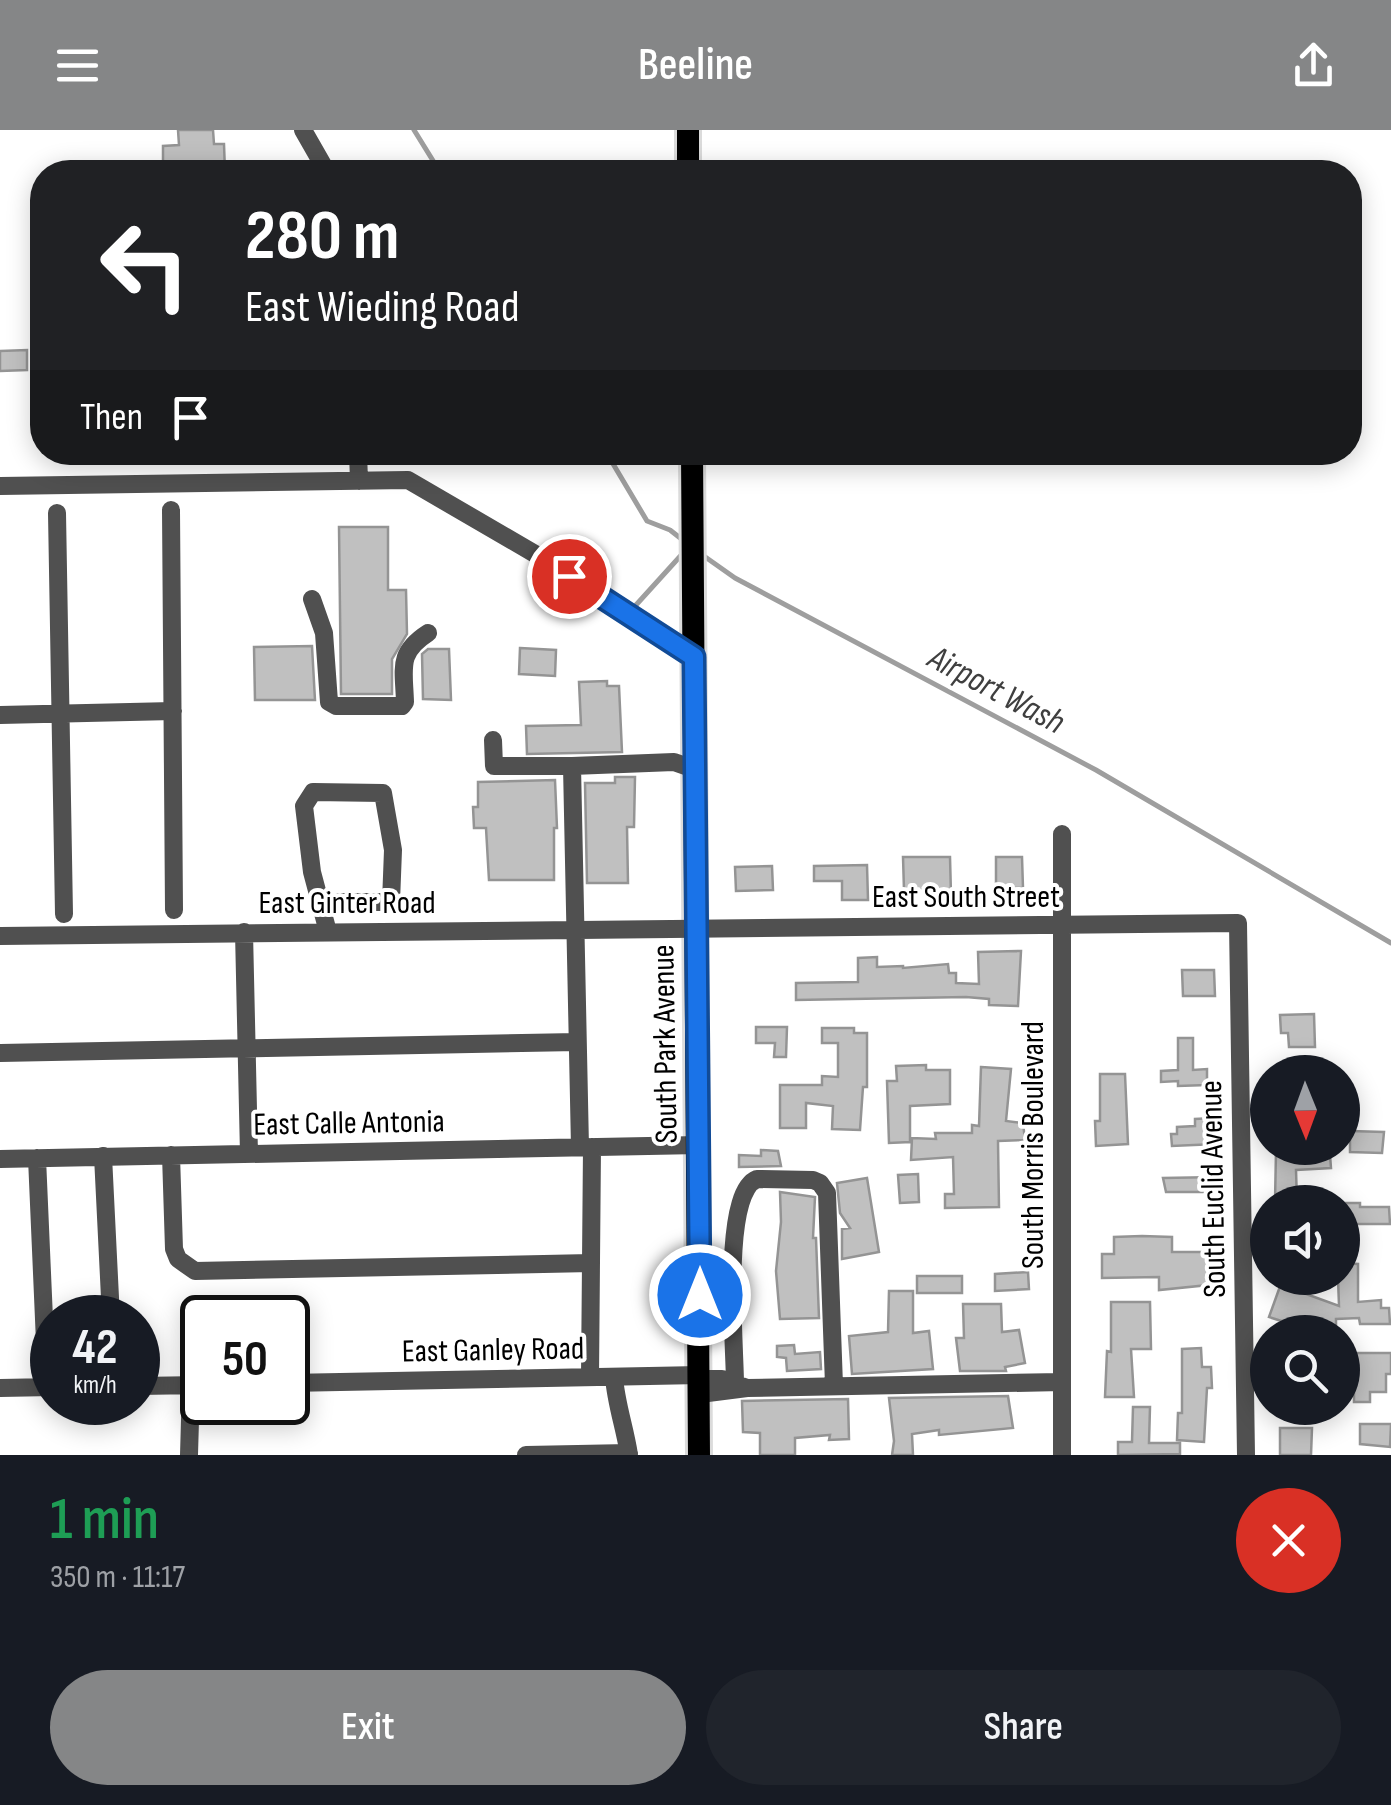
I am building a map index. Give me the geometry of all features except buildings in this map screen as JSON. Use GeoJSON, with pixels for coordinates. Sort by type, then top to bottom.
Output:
{"type":"FeatureCollection","features":[{"type":"Feature","properties":{"kind":"main road"},"geometry":{"type":"LineString","coordinates":[[688,130],[688,160]]}},
{"type":"Feature","properties":{"kind":"main road","name":"South Park Avenue"},"geometry":{"type":"LineString","coordinates":[[692,465],[700,1455]]}},
{"type":"Feature","properties":{"kind":"street"},"geometry":{"type":"LineString","coordinates":[[303,130],[320,160]]}},
{"type":"Feature","properties":{"kind":"street"},"geometry":{"type":"LineString","coordinates":[[358,465],[359,481]]}},
{"type":"Feature","properties":{"kind":"street"},"geometry":{"type":"LineString","coordinates":[[0,486],[408,480],[542,558],[694,657]]}},
{"type":"Feature","properties":{"kind":"street"},"geometry":{"type":"LineString","coordinates":[[171,510],[174,910]]}},
{"type":"Feature","properties":{"kind":"street"},"geometry":{"type":"LineString","coordinates":[[57,512],[64,914]]}},
{"type":"Feature","properties":{"kind":"street"},"geometry":{"type":"LineString","coordinates":[[312,599],[324,633],[329,702],[336,706],[402,706],[406,702],[404,656],[413,643],[428,634]]}},
{"type":"Feature","properties":{"kind":"street"},"geometry":{"type":"LineString","coordinates":[[0,715],[173,711]]}},
{"type":"Feature","properties":{"kind":"street"},"geometry":{"type":"LineString","coordinates":[[493,740],[494,766],[674,762],[694,769]]}},
{"type":"Feature","properties":{"kind":"street"},"geometry":{"type":"LineString","coordinates":[[572,766],[577,1042],[591,1264],[590,1378]]}},
{"type":"Feature","properties":{"kind":"street"},"geometry":{"type":"LineString","coordinates":[[328,932],[312,872],[304,806],[313,792],[383,793],[393,850],[391,902],[338,902]]}},
{"type":"Feature","properties":{"kind":"street","name":"South Morris Boulevard"},"geometry":{"type":"LineString","coordinates":[[1062,834],[1062,1455]]}},
{"type":"Feature","properties":{"kind":"street","name":"East South Street"},"geometry":{"type":"LineString","coordinates":[[694,928],[1238,922]]}},
{"type":"Feature","properties":{"kind":"street","name":"South Euclid Avenue"},"geometry":{"type":"LineString","coordinates":[[1238,922],[1246,1455]]}},
{"type":"Feature","properties":{"kind":"street","name":"East Ginter Road"},"geometry":{"type":"LineString","coordinates":[[0,936],[694,928]]}},
{"type":"Feature","properties":{"kind":"street"},"geometry":{"type":"LineString","coordinates":[[244,932],[249,1154]]}},
{"type":"Feature","properties":{"kind":"street"},"geometry":{"type":"LineString","coordinates":[[0,1054],[577,1042]]}},
{"type":"Feature","properties":{"kind":"street","name":"East Calle Antonia"},"geometry":{"type":"LineString","coordinates":[[0,1159],[699,1145]]}},
{"type":"Feature","properties":{"kind":"street"},"geometry":{"type":"LineString","coordinates":[[171,1155],[174,1248],[178,1260],[195,1271],[591,1264]]}},
{"type":"Feature","properties":{"kind":"street"},"geometry":{"type":"LineString","coordinates":[[103,1156],[110,1295]]}},
{"type":"Feature","properties":{"kind":"street"},"geometry":{"type":"LineString","coordinates":[[37,1158],[45,1295]]}},
{"type":"Feature","properties":{"kind":"street"},"geometry":{"type":"LineString","coordinates":[[741,1386],[734,1228],[744,1190],[751,1180],[776,1179],[820,1182],[827,1193],[834,1385]]}},
{"type":"Feature","properties":{"kind":"street"},"geometry":{"type":"LineString","coordinates":[[526,1455],[629,1454],[617,1410],[614,1377]]}},
{"type":"Feature","properties":{"kind":"street","name":"East Ganley Road"},"geometry":{"type":"LineString","coordinates":[[310,1383],[614,1377],[741,1386],[1062,1382]]}},
{"type":"Feature","properties":{"kind":"street"},"geometry":{"type":"LineString","coordinates":[[0,1388],[30,1388]]}},
{"type":"Feature","properties":{"kind":"street"},"geometry":{"type":"LineString","coordinates":[[189,1455],[192,1425]]}},
{"type":"Feature","properties":{"kind":"waterway","name":"Airport Wash"},"geometry":{"type":"LineString","coordinates":[[414,130],[433,160]]}},
{"type":"Feature","properties":{"kind":"waterway","name":"Airport Wash"},"geometry":{"type":"LineString","coordinates":[[614,465],[647,521],[670,530],[684,541]]}},
{"type":"Feature","properties":{"kind":"waterway"},"geometry":{"type":"LineString","coordinates":[[636,605],[684,552]]}},
{"type":"Feature","properties":{"kind":"waterway","name":"Airport Wash"},"geometry":{"type":"LineString","coordinates":[[701,554],[735,578],[1096,770],[1391,943]]}},
{"type":"Feature","properties":{"kind":"route"},"geometry":{"type":"LineString","coordinates":[[569,576],[694,657],[700,1295]]}}]}
